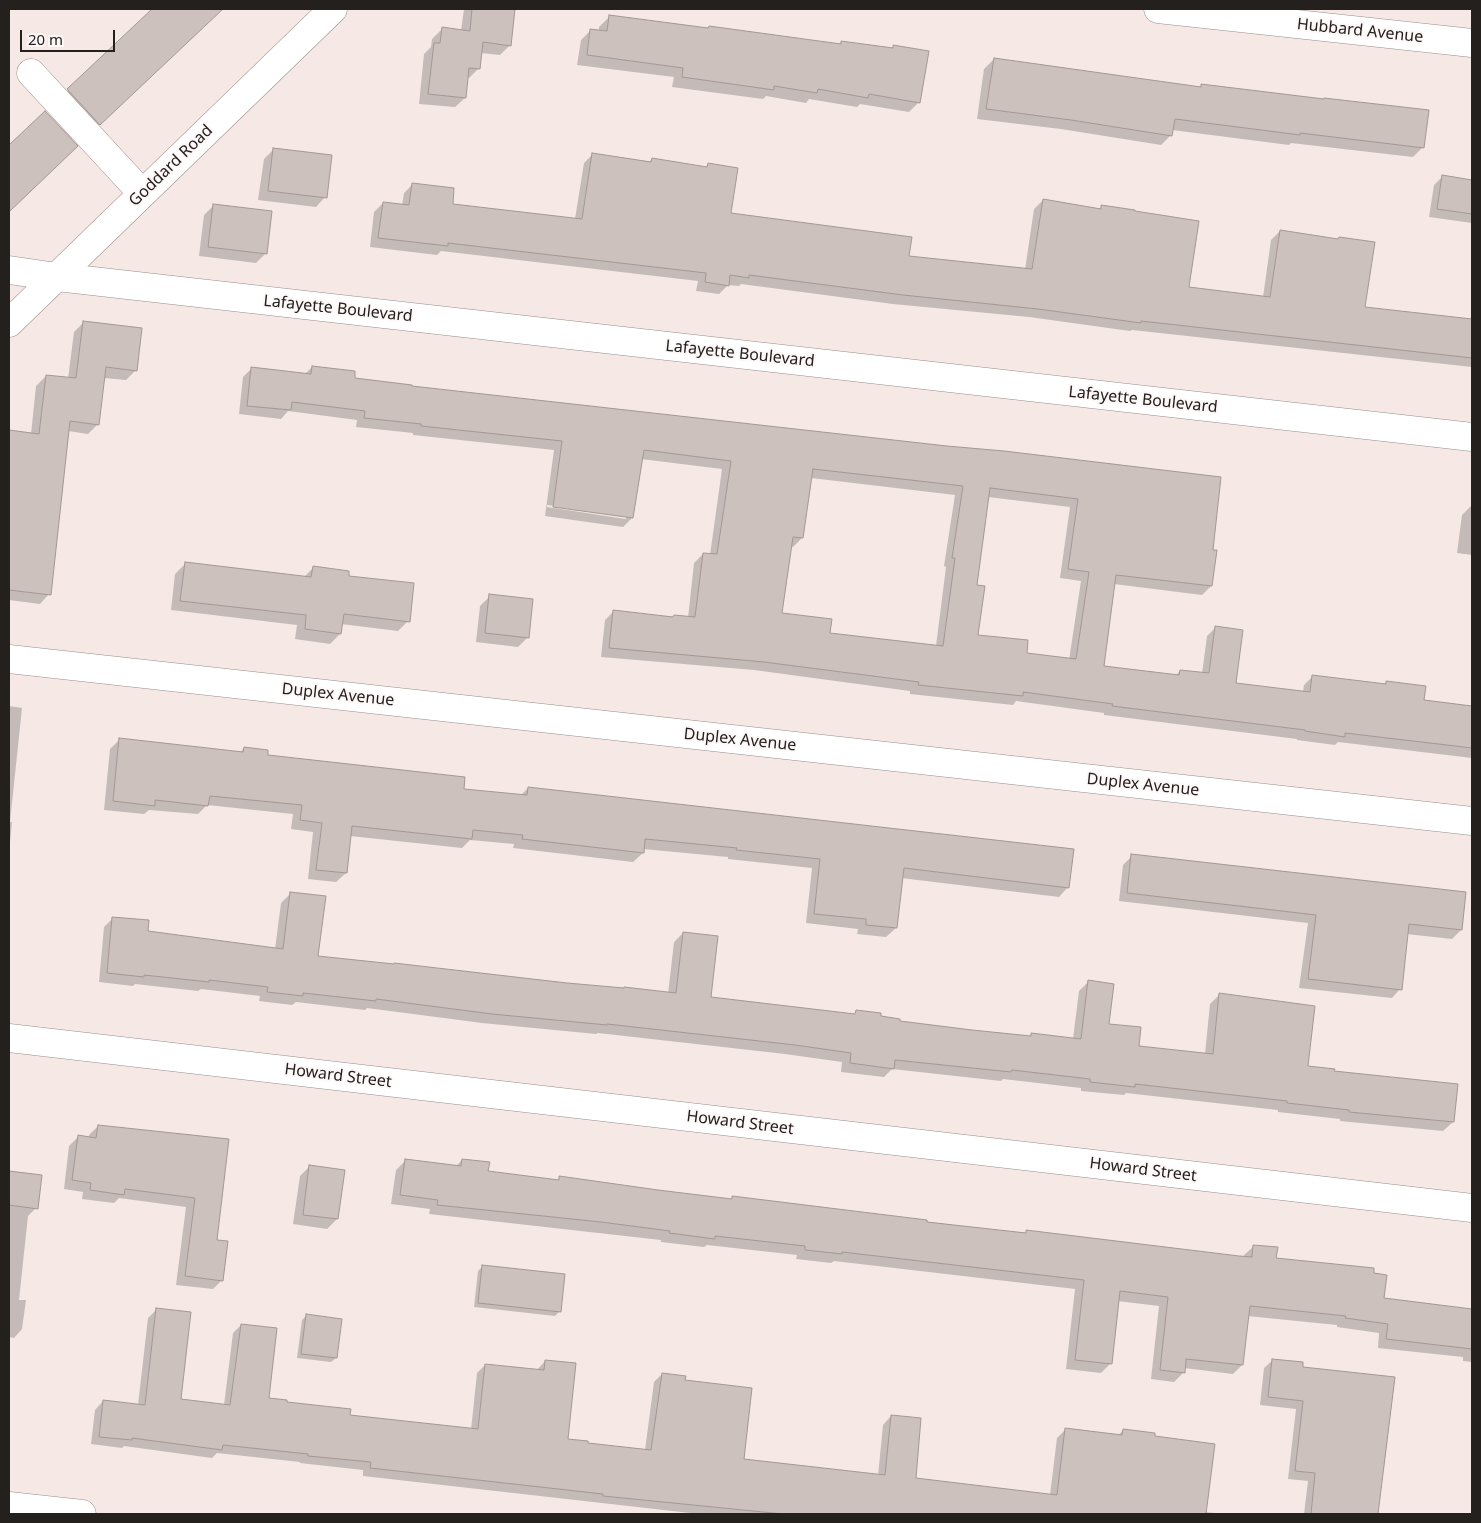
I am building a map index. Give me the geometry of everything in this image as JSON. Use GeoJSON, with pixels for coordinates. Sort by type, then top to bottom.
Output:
{"type":"FeatureCollection","features":[{"type":"Feature","properties":{"kind":"street","name":"Goddard Road"},"geometry":{"type":"LineString","coordinates":[[9,323],[333,9]]}},
{"type":"Feature","properties":{"kind":"street","name":"Hubbard Avenue"},"geometry":{"type":"LineString","coordinates":[[1158,9],[1472,43]]}},
{"type":"Feature","properties":{"kind":"street"},"geometry":{"type":"LineString","coordinates":[[31,73],[142,193]]}},
{"type":"Feature","properties":{"kind":"street","name":"Lafayette Boulevard"},"geometry":{"type":"LineString","coordinates":[[9,270],[57,277],[1472,437]]}},
{"type":"Feature","properties":{"kind":"street","name":"Duplex Avenue"},"geometry":{"type":"LineString","coordinates":[[9,659],[1472,821]]}},
{"type":"Feature","properties":{"kind":"street","name":"Howard Street"},"geometry":{"type":"LineString","coordinates":[[9,1038],[1472,1208]]}},
{"type":"Feature","properties":{"kind":"street"},"geometry":{"type":"LineString","coordinates":[[9,1506],[82,1514]]}},
{"type":"Feature","properties":{"kind":"building"},"geometry":{"type":"Polygon","coordinates":[[[152,9],[223,9],[100,125],[67,89],[152,9]]]}},
{"type":"Feature","properties":{"kind":"building"},"geometry":{"type":"Polygon","coordinates":[[[472,9],[515,9],[511,46],[483,42],[480,69],[469,68],[466,98],[428,94],[434,43],[440,43],[442,27],[470,31],[472,9]]]}},
{"type":"Feature","properties":{"kind":"building"},"geometry":{"type":"Polygon","coordinates":[[[609,15],[841,44],[841,41],[893,48],[893,45],[929,51],[920,103],[869,94],[868,98],[818,89],[817,93],[774,86],[774,90],[682,77],[683,68],[587,55],[590,29],[607,31],[609,15]]]}},
{"type":"Feature","properties":{"kind":"building"},"geometry":{"type":"Polygon","coordinates":[[[994,58],[1201,87],[1201,84],[1429,110],[1424,148],[1175,119],[1172,136],[986,109],[994,58]]]}},
{"type":"Feature","properties":{"kind":"building"},"geometry":{"type":"Polygon","coordinates":[[[45,111],[78,146],[9,212],[9,145],[45,111]]]}},
{"type":"Feature","properties":{"kind":"building"},"geometry":{"type":"Polygon","coordinates":[[[273,148],[332,155],[327,198],[268,191],[273,148]]]}},
{"type":"Feature","properties":{"kind":"building"},"geometry":{"type":"Polygon","coordinates":[[[592,153],[651,162],[652,158],[707,167],[708,163],[738,168],[731,213],[912,237],[909,256],[1032,269],[1043,199],[1101,209],[1101,205],[1199,221],[1189,287],[1270,297],[1280,230],[1338,239],[1339,237],[1375,242],[1365,307],[1472,319],[1472,358],[1141,321],[1141,323],[749,275],[749,278],[730,275],[729,286],[705,282],[706,273],[448,243],[448,246],[378,238],[383,202],[409,205],[412,183],[454,188],[453,204],[582,219],[592,153]]]}},
{"type":"Feature","properties":{"kind":"building"},"geometry":{"type":"Polygon","coordinates":[[[1442,175],[1472,180],[1472,214],[1437,209],[1442,175]]]}},
{"type":"Feature","properties":{"kind":"building"},"geometry":{"type":"Polygon","coordinates":[[[213,204],[272,211],[267,254],[208,247],[213,204]]]}},
{"type":"Feature","properties":{"kind":"building"},"geometry":{"type":"Polygon","coordinates":[[[83,321],[142,328],[137,371],[106,367],[99,425],[70,421],[51,595],[9,590],[9,430],[39,434],[46,375],[76,378],[83,321]]]}},
{"type":"Feature","properties":{"kind":"building"},"geometry":{"type":"Polygon","coordinates":[[[312,366],[355,371],[355,378],[412,386],[1004,451],[1221,477],[1213,550],[1217,550],[1212,586],[1116,575],[1104,666],[1179,675],[1180,670],[1209,673],[1215,626],[1243,630],[1236,683],[1310,692],[1312,675],[1386,684],[1386,681],[1426,686],[1424,700],[1472,706],[1472,748],[1345,733],[1345,737],[1305,730],[1112,706],[1113,704],[1023,692],[1023,696],[918,685],[919,682],[764,662],[609,648],[613,610],[673,617],[674,615],[695,617],[703,553],[717,554],[731,461],[644,450],[633,518],[553,507],[562,441],[364,418],[365,411],[292,402],[291,410],[247,406],[251,367],[311,374],[312,366]],[[813,469],[803,538],[793,537],[782,613],[832,619],[830,633],[943,646],[955,558],[952,558],[963,486],[813,469]],[[990,488],[977,585],[985,586],[978,635],[1028,640],[1027,653],[1076,659],[1089,572],[1068,569],[1078,499],[990,488]]]}},
{"type":"Feature","properties":{"kind":"building"},"geometry":{"type":"Polygon","coordinates":[[[185,562],[311,577],[313,566],[349,571],[349,576],[414,583],[410,622],[344,614],[341,634],[305,629],[306,615],[180,601],[185,562]]]}},
{"type":"Feature","properties":{"kind":"building"},"geometry":{"type":"Polygon","coordinates":[[[489,594],[533,599],[529,638],[485,633],[489,594]]]}},
{"type":"Feature","properties":{"kind":"building"},"geometry":{"type":"Polygon","coordinates":[[[119,738],[243,752],[244,747],[268,750],[268,755],[465,777],[464,789],[527,795],[528,787],[1074,849],[1069,888],[904,868],[897,928],[866,925],[866,919],[814,914],[820,859],[736,850],[737,848],[645,839],[644,853],[522,839],[523,835],[473,830],[472,839],[352,826],[347,873],[316,870],[322,823],[300,820],[302,805],[210,796],[208,806],[155,800],[155,806],[113,801],[119,738]]]}},
{"type":"Feature","properties":{"kind":"building"},"geometry":{"type":"Polygon","coordinates":[[[1131,854],[1466,892],[1462,930],[1409,924],[1402,990],[1308,979],[1316,915],[1127,893],[1131,854]]]}},
{"type":"Feature","properties":{"kind":"building"},"geometry":{"type":"Polygon","coordinates":[[[290,892],[326,896],[318,956],[676,993],[683,932],[718,936],[711,997],[855,1014],[856,1010],[881,1013],[881,1016],[900,1019],[900,1021],[972,1030],[1031,1036],[1031,1033],[1081,1039],[1088,980],[1114,984],[1109,1024],[1141,1027],[1139,1046],[1213,1054],[1219,993],[1315,1006],[1308,1066],[1335,1069],[1334,1071],[1458,1084],[1454,1122],[1349,1112],[1349,1110],[1287,1103],[1287,1101],[1135,1084],[1135,1087],[1090,1082],[1090,1079],[1012,1070],[1011,1072],[895,1060],[894,1069],[850,1063],[851,1053],[795,1045],[607,1024],[492,1014],[376,999],[376,1001],[303,993],[303,996],[267,992],[268,987],[209,980],[209,982],[107,973],[112,917],[149,920],[148,931],[283,949],[290,892]]]}},
{"type":"Feature","properties":{"kind":"building"},"geometry":{"type":"Polygon","coordinates":[[[98,1125],[229,1139],[217,1240],[228,1241],[223,1281],[185,1276],[195,1198],[125,1189],[124,1195],[90,1190],[91,1183],[72,1180],[78,1135],[96,1138],[98,1125]]]}},
{"type":"Feature","properties":{"kind":"building"},"geometry":{"type":"Polygon","coordinates":[[[405,1159],[461,1166],[462,1159],[490,1162],[488,1171],[559,1180],[559,1176],[732,1199],[732,1196],[927,1220],[927,1222],[1026,1233],[1026,1230],[1239,1256],[1252,1257],[1253,1245],[1278,1247],[1276,1258],[1374,1268],[1374,1273],[1387,1275],[1384,1298],[1472,1309],[1472,1349],[1386,1339],[1388,1324],[1345,1318],[1346,1316],[1250,1306],[1243,1365],[1186,1359],[1185,1373],[1160,1370],[1168,1297],[1120,1291],[1112,1364],[1075,1360],[1084,1280],[842,1252],[842,1254],[805,1250],[805,1246],[715,1236],[715,1239],[601,1222],[437,1205],[438,1200],[400,1195],[405,1159]]]}},
{"type":"Feature","properties":{"kind":"building"},"geometry":{"type":"Polygon","coordinates":[[[309,1165],[345,1170],[338,1219],[303,1215],[309,1165]]]}},
{"type":"Feature","properties":{"kind":"building"},"geometry":{"type":"Polygon","coordinates":[[[9,1171],[42,1175],[38,1209],[9,1205],[9,1171]]]}},
{"type":"Feature","properties":{"kind":"building"},"geometry":{"type":"Polygon","coordinates":[[[482,1265],[565,1274],[561,1312],[478,1303],[482,1265]]]}},
{"type":"Feature","properties":{"kind":"building"},"geometry":{"type":"Polygon","coordinates":[[[156,1308],[191,1312],[181,1399],[230,1405],[241,1324],[277,1328],[269,1398],[287,1400],[287,1402],[351,1409],[350,1415],[478,1429],[485,1364],[544,1370],[545,1360],[576,1363],[568,1439],[651,1450],[662,1373],[686,1376],[685,1380],[752,1388],[744,1459],[885,1475],[891,1415],[921,1418],[916,1478],[1057,1495],[1065,1428],[1122,1435],[1123,1429],[1155,1433],[1155,1436],[1215,1444],[1206,1514],[783,1514],[603,1496],[603,1494],[370,1468],[371,1462],[308,1456],[308,1454],[223,1445],[222,1450],[132,1438],[132,1440],[99,1437],[103,1400],[145,1405],[156,1308]]]}},
{"type":"Feature","properties":{"kind":"building"},"geometry":{"type":"Polygon","coordinates":[[[306,1314],[342,1319],[337,1358],[301,1354],[306,1314]]]}},
{"type":"Feature","properties":{"kind":"building"},"geometry":{"type":"Polygon","coordinates":[[[1272,1359],[1303,1362],[1303,1367],[1395,1377],[1378,1514],[1311,1514],[1315,1473],[1295,1471],[1303,1401],[1268,1397],[1272,1359]]]}}]}
